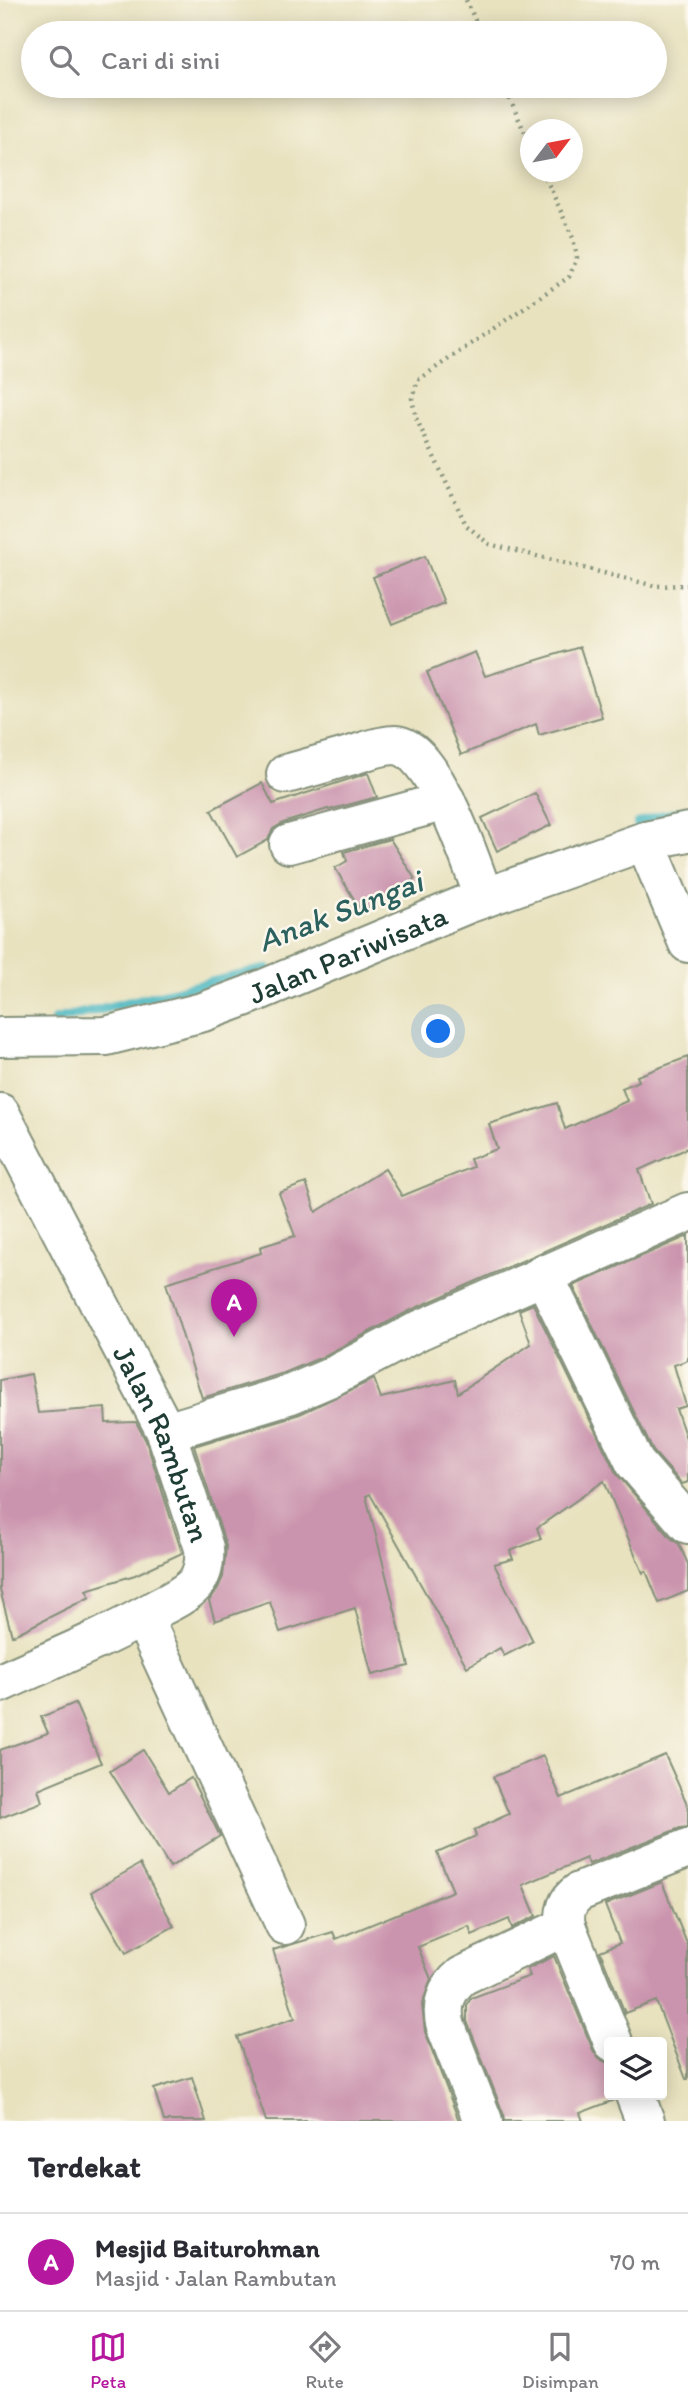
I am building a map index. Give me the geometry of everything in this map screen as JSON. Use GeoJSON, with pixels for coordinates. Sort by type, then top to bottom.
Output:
{"type":"FeatureCollection","features":[{"type":"Feature","properties":{"kind":"street"},"geometry":{"type":"LineString","coordinates":[[286,774],[375,749],[397,745],[407,749],[419,760],[446,801],[464,840],[484,898]]}},
{"type":"Feature","properties":{"kind":"street"},"geometry":{"type":"LineString","coordinates":[[289,844],[446,801]]}},
{"type":"Feature","properties":{"kind":"street","name":"Jalan Pariwisata"},"geometry":{"type":"LineString","coordinates":[[0,1037],[106,1036],[203,1012],[484,898],[645,841],[688,832]]}},
{"type":"Feature","properties":{"kind":"street"},"geometry":{"type":"LineString","coordinates":[[645,841],[688,943]]}},
{"type":"Feature","properties":{"kind":"street","name":"Jalan Rambutan"},"geometry":{"type":"LineString","coordinates":[[0,1113],[166,1432],[204,1548],[205,1561],[194,1585],[184,1593],[143,1617],[0,1683]]}},
{"type":"Feature","properties":{"kind":"street"},"geometry":{"type":"LineString","coordinates":[[166,1432],[291,1394],[331,1377],[420,1330],[688,1212]]}},
{"type":"Feature","properties":{"kind":"street"},"geometry":{"type":"LineString","coordinates":[[544,1274],[635,1463],[688,1524]]}},
{"type":"Feature","properties":{"kind":"street"},"geometry":{"type":"LineString","coordinates":[[143,1617],[285,1925]]}},
{"type":"Feature","properties":{"kind":"street"},"geometry":{"type":"LineString","coordinates":[[611,2037],[566,1926],[565,1911],[568,1902],[575,1894],[688,1848]]}},
{"type":"Feature","properties":{"kind":"street"},"geometry":{"type":"LineString","coordinates":[[482,2121],[446,2027],[445,1999],[451,1986],[462,1976],[566,1926]]}},
{"type":"Feature","properties":{"kind":"street"},"geometry":{"type":"LineString","coordinates":[[637,2100],[645,2121]]}},
{"type":"Feature","properties":{"kind":"path"},"geometry":{"type":"LineString","coordinates":[[466,0],[476,21]]}},
{"type":"Feature","properties":{"kind":"path"},"geometry":{"type":"LineString","coordinates":[[510,98],[520,121]]}},
{"type":"Feature","properties":{"kind":"path"},"geometry":{"type":"LineString","coordinates":[[548,182],[573,238],[577,258],[569,277],[418,380],[412,398],[416,418],[466,526],[489,544],[655,586],[688,585]]}},
{"type":"Feature","properties":{"kind":"building"},"geometry":{"type":"Polygon","coordinates":[[[425,556],[444,603],[392,624],[373,577],[425,556]]]}},
{"type":"Feature","properties":{"kind":"building"},"geometry":{"type":"Polygon","coordinates":[[[580,647],[602,717],[539,735],[536,724],[461,755],[427,672],[475,652],[485,676],[580,647]]]}},
{"type":"Feature","properties":{"kind":"building"},"geometry":{"type":"Polygon","coordinates":[[[368,773],[377,797],[283,823],[273,829],[268,840],[237,857],[211,810],[262,783],[273,804],[368,773]]]}},
{"type":"Feature","properties":{"kind":"building"},"geometry":{"type":"Polygon","coordinates":[[[535,793],[551,825],[497,851],[482,818],[535,793]]]}},
{"type":"Feature","properties":{"kind":"building"},"geometry":{"type":"Polygon","coordinates":[[[390,839],[415,879],[362,912],[335,868],[347,861],[344,852],[390,839]]]}},
{"type":"Feature","properties":{"kind":"building"},"geometry":{"type":"Polygon","coordinates":[[[688,1057],[688,1148],[639,1170],[651,1204],[411,1310],[322,1357],[284,1373],[202,1398],[166,1283],[261,1253],[260,1247],[295,1236],[279,1193],[306,1183],[316,1212],[385,1169],[402,1196],[473,1167],[470,1159],[497,1149],[489,1124],[557,1103],[565,1129],[627,1101],[622,1088],[639,1081],[637,1076],[688,1057]]]}},
{"type":"Feature","properties":{"kind":"building"},"geometry":{"type":"Polygon","coordinates":[[[688,1236],[688,1360],[674,1365],[686,1406],[676,1409],[688,1444],[688,1482],[682,1484],[653,1451],[573,1286],[688,1236]]]}},
{"type":"Feature","properties":{"kind":"building"},"geometry":{"type":"Polygon","coordinates":[[[533,1304],[616,1473],[679,1544],[688,1564],[688,1591],[659,1603],[646,1571],[643,1573],[604,1481],[537,1528],[541,1539],[510,1551],[513,1559],[494,1564],[533,1641],[504,1656],[500,1648],[467,1667],[370,1494],[366,1496],[409,1666],[372,1675],[355,1608],[280,1632],[270,1602],[215,1621],[209,1601],[223,1577],[226,1546],[194,1446],[300,1414],[374,1379],[381,1398],[455,1380],[458,1393],[531,1344],[519,1310],[533,1304]]]}},
{"type":"Feature","properties":{"kind":"building"},"geometry":{"type":"Polygon","coordinates":[[[31,1374],[38,1413],[105,1408],[106,1423],[136,1422],[146,1441],[182,1553],[135,1575],[86,1590],[90,1597],[12,1636],[0,1590],[0,1380],[31,1374]]]}},
{"type":"Feature","properties":{"kind":"building"},"geometry":{"type":"Polygon","coordinates":[[[75,1703],[101,1763],[38,1789],[42,1802],[0,1818],[0,1750],[48,1733],[41,1717],[75,1703]]]}},
{"type":"Feature","properties":{"kind":"building"},"geometry":{"type":"Polygon","coordinates":[[[143,1750],[169,1792],[191,1778],[220,1836],[170,1867],[110,1771],[143,1750]]]}},
{"type":"Feature","properties":{"kind":"building"},"geometry":{"type":"Polygon","coordinates":[[[665,1755],[688,1806],[688,1827],[589,1864],[586,1858],[523,1885],[536,1916],[512,1928],[509,1919],[472,1935],[469,1926],[418,1947],[431,1979],[422,2004],[425,2032],[459,2121],[266,2121],[237,2037],[295,2018],[273,1950],[333,1932],[336,1939],[453,1891],[437,1853],[476,1836],[474,1830],[509,1814],[493,1777],[543,1756],[561,1798],[665,1755]]]}},
{"type":"Feature","properties":{"kind":"building"},"geometry":{"type":"Polygon","coordinates":[[[140,1864],[174,1926],[126,1953],[91,1892],[140,1864]]]}},
{"type":"Feature","properties":{"kind":"building"},"geometry":{"type":"Polygon","coordinates":[[[662,1882],[688,1946],[688,2079],[656,2001],[625,2013],[600,1951],[620,1943],[605,1905],[662,1882]]]}},
{"type":"Feature","properties":{"kind":"building"},"geometry":{"type":"Polygon","coordinates":[[[554,1956],[593,2050],[599,2059],[604,2061],[604,2100],[614,2100],[580,2113],[583,2121],[504,2121],[467,2021],[467,2005],[471,1998],[530,1976],[527,1969],[554,1956]]]}},
{"type":"Feature","properties":{"kind":"building"},"geometry":{"type":"Polygon","coordinates":[[[192,2077],[206,2121],[164,2121],[154,2089],[192,2077]]]}},
{"type":"Feature","properties":{"kind":"waterway","name":"Anak Sungai"},"geometry":{"type":"LineString","coordinates":[[638,824],[688,811]]}},
{"type":"Feature","properties":{"kind":"waterway","name":"Anak Sungai"},"geometry":{"type":"LineString","coordinates":[[55,1020],[267,969]]}},
{"type":"Feature","properties":{"kind":"place","name":"Mesjid Baiturohman"},"geometry":{"type":"Point","coordinates":[234,1337]}}]}
